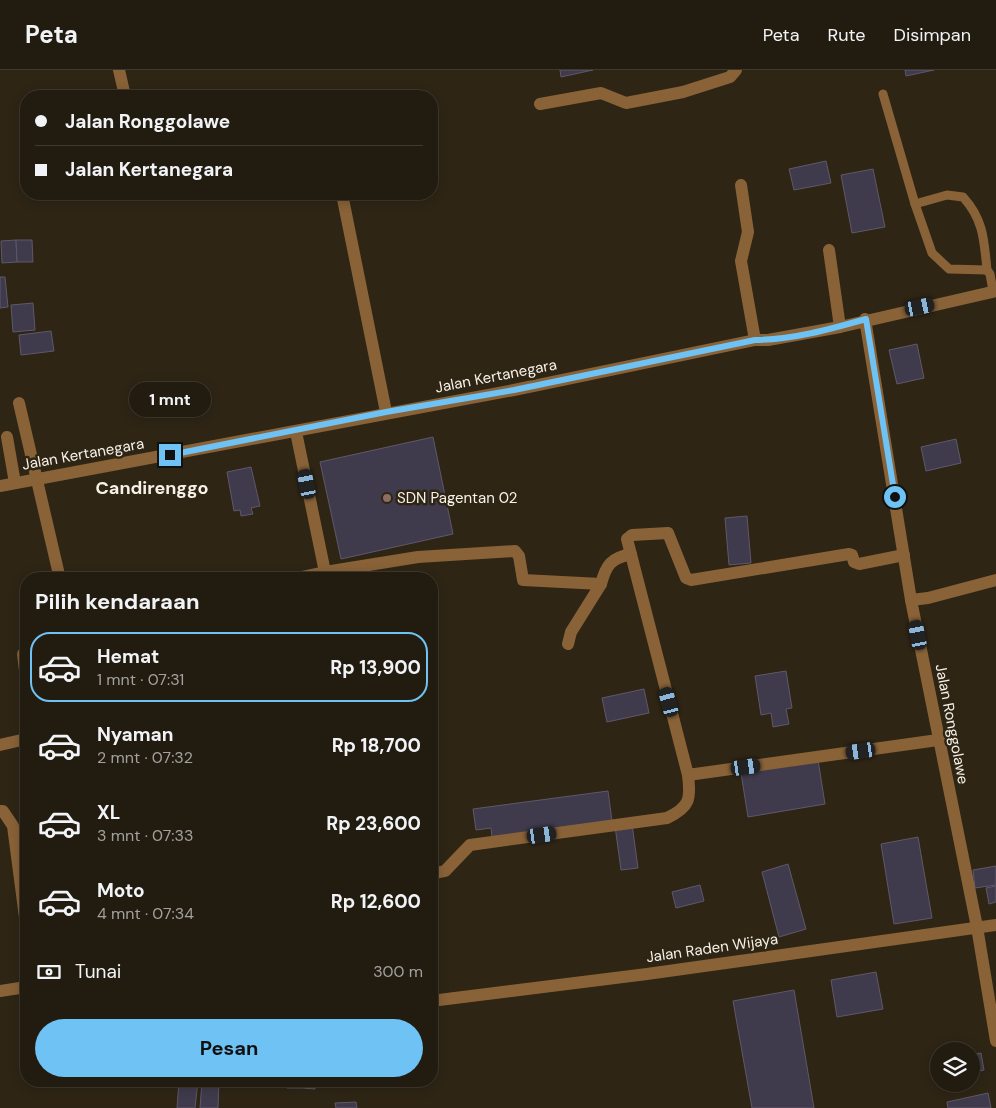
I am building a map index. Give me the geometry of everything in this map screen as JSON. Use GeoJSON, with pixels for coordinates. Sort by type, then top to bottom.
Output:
{"type":"FeatureCollection","features":[{"type":"Feature","properties":{"kind":"street"},"geometry":{"type":"LineString","coordinates":[[119,70],[124,90]]}},
{"type":"Feature","properties":{"kind":"street"},"geometry":{"type":"LineString","coordinates":[[540,104],[601,93],[626,103],[683,92],[730,77],[736,70]]}},
{"type":"Feature","properties":{"kind":"street"},"geometry":{"type":"LineString","coordinates":[[741,185],[748,232],[741,260],[755,340]]}},
{"type":"Feature","properties":{"kind":"street"},"geometry":{"type":"LineString","coordinates":[[343,200],[386,412]]}},
{"type":"Feature","properties":{"kind":"street"},"geometry":{"type":"LineString","coordinates":[[829,250],[840,327]]}},
{"type":"Feature","properties":{"kind":"street","name":"Jalan Kertanegara"},"geometry":{"type":"LineString","coordinates":[[0,486],[296,432],[386,412],[514,390],[755,340],[768,340],[840,327],[866,319],[995,291]]}},
{"type":"Feature","properties":{"kind":"street","name":"Jalan Ronggolawe"},"geometry":{"type":"LineString","coordinates":[[866,319],[911,600],[977,927],[996,1041]]}},
{"type":"Feature","properties":{"kind":"street"},"geometry":{"type":"LineString","coordinates":[[19,403],[35,479],[58,572]]}},
{"type":"Feature","properties":{"kind":"street"},"geometry":{"type":"LineString","coordinates":[[296,432],[325,572],[418,557],[515,551],[519,556],[523,580],[601,584]]}},
{"type":"Feature","properties":{"kind":"street"},"geometry":{"type":"LineString","coordinates":[[7,437],[15,483]]}},
{"type":"Feature","properties":{"kind":"street"},"geometry":{"type":"LineString","coordinates":[[438,872],[445,871],[470,845],[667,818],[679,812],[686,804],[690,794],[688,775],[627,539],[630,535],[666,532],[670,534],[686,578],[691,580],[849,554],[852,555],[854,562],[859,564],[904,555]]}},
{"type":"Feature","properties":{"kind":"street"},"geometry":{"type":"LineString","coordinates":[[568,644],[571,632],[601,584],[609,563],[613,559],[631,554]]}},
{"type":"Feature","properties":{"kind":"street"},"geometry":{"type":"LineString","coordinates":[[911,600],[928,598],[996,580]]}},
{"type":"Feature","properties":{"kind":"street"},"geometry":{"type":"LineString","coordinates":[[0,745],[20,740]]}},
{"type":"Feature","properties":{"kind":"street"},"geometry":{"type":"LineString","coordinates":[[688,775],[938,740]]}},
{"type":"Feature","properties":{"kind":"street"},"geometry":{"type":"LineString","coordinates":[[0,811],[3,811],[13,826],[20,879]]}},
{"type":"Feature","properties":{"kind":"street","name":"Jalan Raden Wijaya"},"geometry":{"type":"LineString","coordinates":[[438,1001],[647,974],[996,924]]}},
{"type":"Feature","properties":{"kind":"street"},"geometry":{"type":"LineString","coordinates":[[0,991],[20,988]]}},
{"type":"Feature","properties":{"kind":"lane"},"geometry":{"type":"LineString","coordinates":[[883,94],[915,204],[932,253],[950,269],[987,270]]}},
{"type":"Feature","properties":{"kind":"lane"},"geometry":{"type":"LineString","coordinates":[[915,204],[947,195],[964,198],[976,211],[984,235],[987,270],[995,291]]}},
{"type":"Feature","properties":{"kind":"building"},"geometry":{"type":"Polygon","coordinates":[[[560,70],[593,70],[561,77],[560,70]]]}},
{"type":"Feature","properties":{"kind":"building"},"geometry":{"type":"Polygon","coordinates":[[[905,70],[934,70],[906,76],[905,70]]]}},
{"type":"Feature","properties":{"kind":"building"},"geometry":{"type":"Polygon","coordinates":[[[826,161],[831,183],[794,190],[789,169],[826,161]]]}},
{"type":"Feature","properties":{"kind":"building"},"geometry":{"type":"Polygon","coordinates":[[[873,169],[885,227],[852,233],[841,175],[873,169]]]}},
{"type":"Feature","properties":{"kind":"building"},"geometry":{"type":"Polygon","coordinates":[[[16,240],[17,262],[2,263],[1,241],[16,240]]]}},
{"type":"Feature","properties":{"kind":"building"},"geometry":{"type":"Polygon","coordinates":[[[16,240],[32,240],[33,262],[17,262],[16,240]]]}},
{"type":"Feature","properties":{"kind":"building"},"geometry":{"type":"Polygon","coordinates":[[[0,277],[5,277],[8,307],[0,308],[0,277]]]}},
{"type":"Feature","properties":{"kind":"building"},"geometry":{"type":"Polygon","coordinates":[[[33,303],[35,330],[13,332],[11,305],[33,303]]]}},
{"type":"Feature","properties":{"kind":"building"},"geometry":{"type":"Polygon","coordinates":[[[51,331],[54,351],[21,355],[19,335],[51,331]]]}},
{"type":"Feature","properties":{"kind":"building"},"geometry":{"type":"Polygon","coordinates":[[[917,344],[924,378],[897,384],[889,350],[917,344]]]}},
{"type":"Feature","properties":{"kind":"building","name":"SDN Pagentan 02"},"geometry":{"type":"Polygon","coordinates":[[[433,437],[453,534],[341,559],[320,462],[433,437]]]}},
{"type":"Feature","properties":{"kind":"building"},"geometry":{"type":"Polygon","coordinates":[[[956,439],[961,463],[926,471],[921,447],[956,439]]]}},
{"type":"Feature","properties":{"kind":"building"},"geometry":{"type":"Polygon","coordinates":[[[251,467],[260,506],[251,508],[253,514],[241,516],[240,510],[234,511],[227,472],[251,467]]]}},
{"type":"Feature","properties":{"kind":"building"},"geometry":{"type":"Polygon","coordinates":[[[747,516],[751,563],[729,565],[725,518],[747,516]]]}},
{"type":"Feature","properties":{"kind":"building"},"geometry":{"type":"Polygon","coordinates":[[[786,671],[792,708],[786,709],[789,724],[773,727],[771,713],[761,715],[755,676],[786,671]]]}},
{"type":"Feature","properties":{"kind":"building"},"geometry":{"type":"Polygon","coordinates":[[[644,689],[649,713],[607,722],[602,698],[644,689]]]}},
{"type":"Feature","properties":{"kind":"building"},"geometry":{"type":"Polygon","coordinates":[[[818,760],[825,804],[748,817],[741,773],[818,760]]]}},
{"type":"Feature","properties":{"kind":"building"},"geometry":{"type":"Polygon","coordinates":[[[608,791],[612,821],[492,837],[491,828],[476,830],[473,809],[608,791]]]}},
{"type":"Feature","properties":{"kind":"building"},"geometry":{"type":"Polygon","coordinates":[[[632,824],[638,868],[621,870],[615,826],[632,824]]]}},
{"type":"Feature","properties":{"kind":"building"},"geometry":{"type":"Polygon","coordinates":[[[918,837],[932,918],[894,924],[881,844],[918,837]]]}},
{"type":"Feature","properties":{"kind":"building"},"geometry":{"type":"Polygon","coordinates":[[[788,864],[806,929],[779,937],[762,872],[788,864]]]}},
{"type":"Feature","properties":{"kind":"building"},"geometry":{"type":"Polygon","coordinates":[[[996,866],[996,885],[975,888],[973,870],[996,866]]]}},
{"type":"Feature","properties":{"kind":"building"},"geometry":{"type":"Polygon","coordinates":[[[700,885],[704,901],[676,908],[672,892],[700,885]]]}},
{"type":"Feature","properties":{"kind":"building"},"geometry":{"type":"Polygon","coordinates":[[[996,886],[996,902],[989,904],[986,888],[996,886]]]}},
{"type":"Feature","properties":{"kind":"building"},"geometry":{"type":"Polygon","coordinates":[[[876,972],[883,1009],[837,1017],[831,980],[876,972]]]}},
{"type":"Feature","properties":{"kind":"building"},"geometry":{"type":"Polygon","coordinates":[[[794,990],[814,1108],[752,1108],[733,1001],[794,990]]]}},
{"type":"Feature","properties":{"kind":"building"},"geometry":{"type":"Polygon","coordinates":[[[980,1053],[984,1070],[980,1071],[980,1053]]]}},
{"type":"Feature","properties":{"kind":"building"},"geometry":{"type":"Polygon","coordinates":[[[179,1087],[197,1087],[195,1108],[177,1108],[179,1087]]]}},
{"type":"Feature","properties":{"kind":"building"},"geometry":{"type":"Polygon","coordinates":[[[202,1087],[219,1087],[218,1108],[200,1108],[202,1087]]]}},
{"type":"Feature","properties":{"kind":"building"},"geometry":{"type":"Polygon","coordinates":[[[315,1087],[315,1089],[302,1088],[315,1087]]]}},
{"type":"Feature","properties":{"kind":"building"},"geometry":{"type":"Polygon","coordinates":[[[988,1093],[991,1108],[948,1108],[947,1102],[988,1093]]]}},
{"type":"Feature","properties":{"kind":"building"},"geometry":{"type":"Polygon","coordinates":[[[356,1102],[357,1108],[336,1108],[335,1103],[356,1102]]]}},
{"type":"Feature","properties":{"kind":"place","name":"SDN Pagentan 02"},"geometry":{"type":"Point","coordinates":[387,498]}},
{"type":"Feature","properties":{"kind":"district","name":"Candirenggo"},"geometry":{"type":"Point","coordinates":[152,488]}},
{"type":"Feature","properties":{"kind":"route"},"geometry":{"type":"LineString","coordinates":[[170,455],[296,432],[386,412],[514,390],[755,340],[768,340],[840,327],[866,319],[895,497]]}}]}
